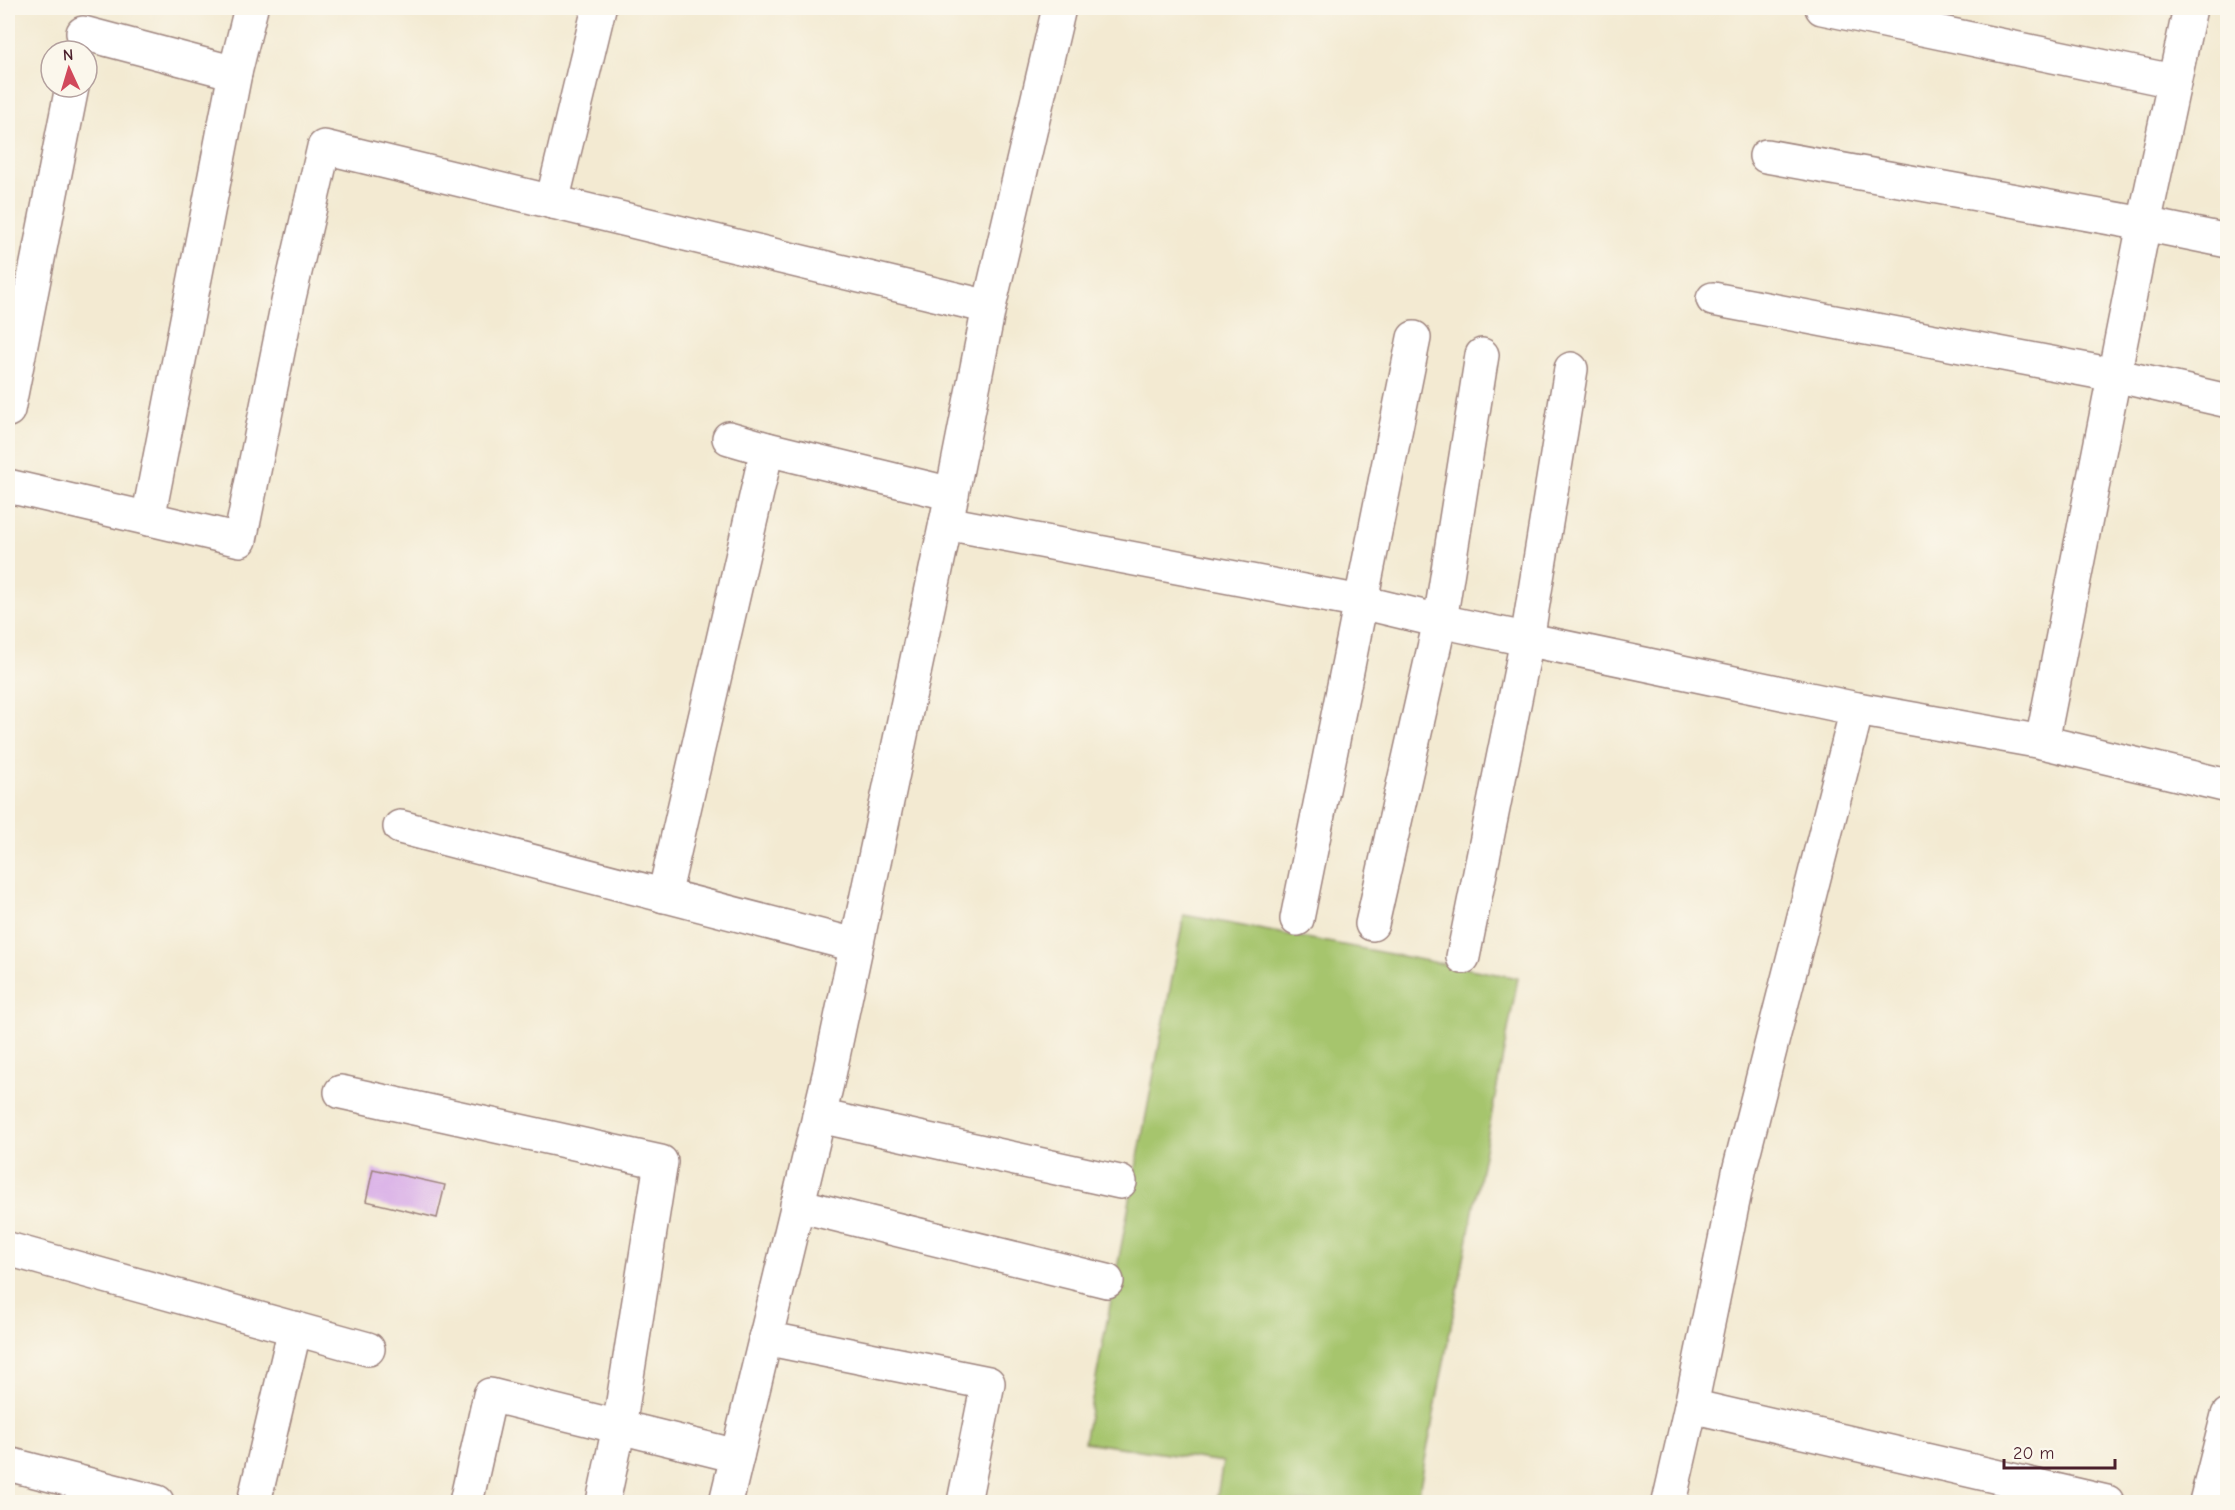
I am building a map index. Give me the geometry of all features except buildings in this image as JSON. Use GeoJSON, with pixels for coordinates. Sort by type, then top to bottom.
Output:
{"type":"FeatureCollection","features":[{"type":"Feature","properties":{"kind":"street"},"geometry":{"type":"LineString","coordinates":[[148,519],[235,73],[251,8]]}},
{"type":"Feature","properties":{"kind":"street"},"geometry":{"type":"LineString","coordinates":[[552,202],[599,8]]}},
{"type":"Feature","properties":{"kind":"street"},"geometry":{"type":"LineString","coordinates":[[726,1503],[819,1116],[949,508],[989,307],[1059,8]]}},
{"type":"Feature","properties":{"kind":"street"},"geometry":{"type":"LineString","coordinates":[[1822,8],[2173,81]]}},
{"type":"Feature","properties":{"kind":"street"},"geometry":{"type":"LineString","coordinates":[[2042,742],[2144,224],[2190,8]]}},
{"type":"Feature","properties":{"kind":"street"},"geometry":{"type":"LineString","coordinates":[[84,30],[235,73]]}},
{"type":"Feature","properties":{"kind":"street"},"geometry":{"type":"LineString","coordinates":[[8,410],[70,99]]}},
{"type":"Feature","properties":{"kind":"street"},"geometry":{"type":"LineString","coordinates":[[8,486],[240,540],[288,302],[324,147],[989,307]]}},
{"type":"Feature","properties":{"kind":"street"},"geometry":{"type":"LineString","coordinates":[[1766,156],[2144,224],[2228,242]]}},
{"type":"Feature","properties":{"kind":"street"},"geometry":{"type":"LineString","coordinates":[[1713,299],[2114,375],[2228,401]]}},
{"type":"Feature","properties":{"kind":"street"},"geometry":{"type":"LineString","coordinates":[[1297,919],[1414,338]]}},
{"type":"Feature","properties":{"kind":"street"},"geometry":{"type":"LineString","coordinates":[[1372,924],[1440,621],[1482,355]]}},
{"type":"Feature","properties":{"kind":"street"},"geometry":{"type":"LineString","coordinates":[[1463,957],[1527,639],[1570,369]]}},
{"type":"Feature","properties":{"kind":"street"},"geometry":{"type":"LineString","coordinates":[[729,438],[949,508],[1440,621],[1857,709],[2042,742],[2228,786]]}},
{"type":"Feature","properties":{"kind":"street"},"geometry":{"type":"LineString","coordinates":[[664,896],[767,449]]}},
{"type":"Feature","properties":{"kind":"street"},"geometry":{"type":"LineString","coordinates":[[1669,1503],[1740,1167],[1857,709]]}},
{"type":"Feature","properties":{"kind":"street"},"geometry":{"type":"LineString","coordinates":[[400,827],[855,945]]}},
{"type":"Feature","properties":{"kind":"street"},"geometry":{"type":"LineString","coordinates":[[340,1092],[662,1162],[619,1427],[603,1503]]}},
{"type":"Feature","properties":{"kind":"street"},"geometry":{"type":"LineString","coordinates":[[819,1116],[1120,1182]]}},
{"type":"Feature","properties":{"kind":"street"},"geometry":{"type":"LineString","coordinates":[[797,1205],[1107,1281]]}},
{"type":"Feature","properties":{"kind":"street"},"geometry":{"type":"LineString","coordinates":[[8,1250],[368,1349]]}},
{"type":"Feature","properties":{"kind":"street"},"geometry":{"type":"LineString","coordinates":[[254,1503],[295,1328]]}},
{"type":"Feature","properties":{"kind":"street"},"geometry":{"type":"LineString","coordinates":[[765,1338],[988,1383],[964,1503]]}},
{"type":"Feature","properties":{"kind":"street"},"geometry":{"type":"LineString","coordinates":[[466,1503],[490,1395],[737,1456]]}},
{"type":"Feature","properties":{"kind":"street"},"geometry":{"type":"LineString","coordinates":[[1691,1406],[2107,1503]]}},
{"type":"Feature","properties":{"kind":"street"},"geometry":{"type":"LineString","coordinates":[[2206,1503],[2228,1415]]}},
{"type":"Feature","properties":{"kind":"street"},"geometry":{"type":"LineString","coordinates":[[8,1464],[157,1503]]}},
{"type":"Feature","properties":{"kind":"green space"},"geometry":{"type":"Polygon","coordinates":[[[1184,915],[1518,978],[1417,1502],[1216,1502],[1223,1462],[1084,1442],[1184,915]]]}}]}
